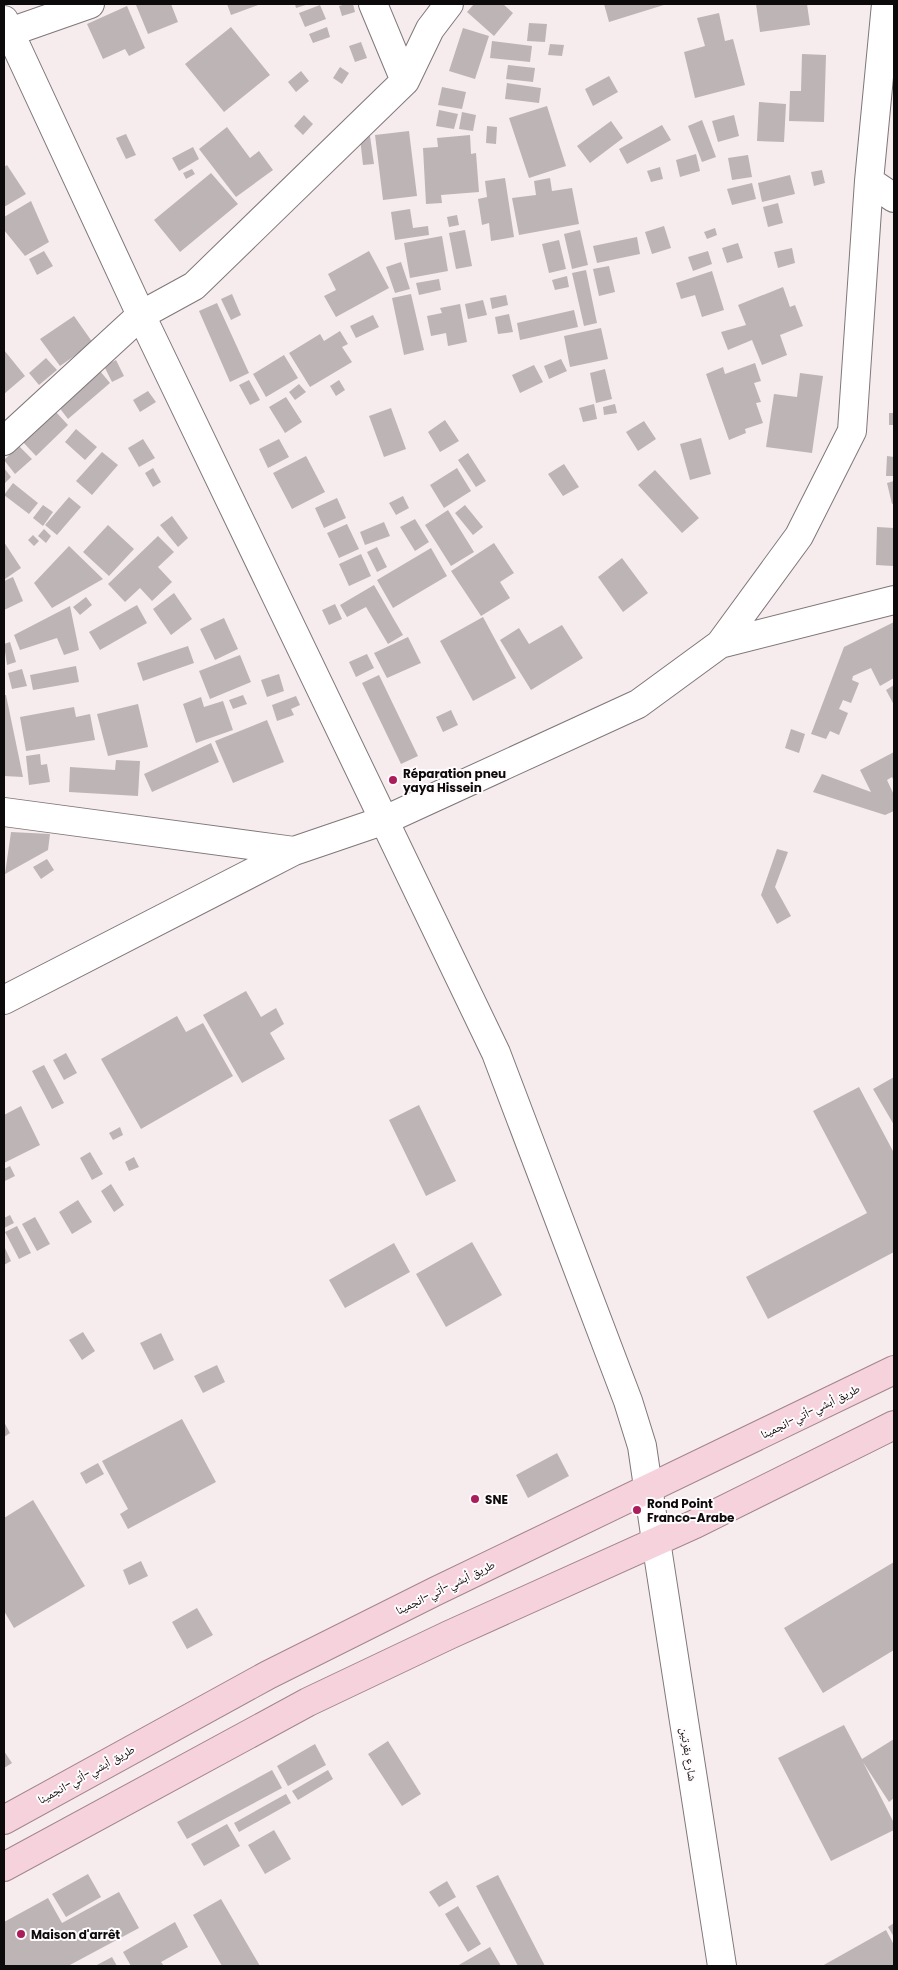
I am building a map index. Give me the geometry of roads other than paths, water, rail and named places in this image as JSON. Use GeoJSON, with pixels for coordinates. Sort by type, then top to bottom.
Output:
{"type":"FeatureCollection","features":[{"type":"Feature","properties":{"kind":"highway","name":"طريق أبشي-أتي-انجمينا"},"geometry":{"type":"LineString","coordinates":[[4,1820],[268,1675],[894,1370]]}},
{"type":"Feature","properties":{"kind":"highway"},"geometry":{"type":"LineString","coordinates":[[8,1855],[308,1702],[704,1520],[894,1425]]}},
{"type":"Feature","properties":{"kind":"street"},"geometry":{"type":"LineString","coordinates":[[7,26],[90,4]]}},
{"type":"Feature","properties":{"kind":"street"},"geometry":{"type":"LineString","coordinates":[[373,4],[405,81]]}},
{"type":"Feature","properties":{"kind":"street"},"geometry":{"type":"LineString","coordinates":[[4,441],[141,315],[194,286],[405,81],[430,29],[449,4]]}},
{"type":"Feature","properties":{"kind":"street"},"geometry":{"type":"LineString","coordinates":[[4,1000],[294,852],[385,820],[638,704],[720,644],[799,536],[852,431],[869,181],[886,4]]}},
{"type":"Feature","properties":{"kind":"street","name":"شارع بقرتين"},"geometry":{"type":"LineString","coordinates":[[7,26],[141,315],[496,1053],[628,1401],[642,1446],[649,1488],[722,1966]]}},
{"type":"Feature","properties":{"kind":"street"},"geometry":{"type":"LineString","coordinates":[[869,181],[894,198]]}},
{"type":"Feature","properties":{"kind":"street"},"geometry":{"type":"LineString","coordinates":[[720,644],[894,600]]}},
{"type":"Feature","properties":{"kind":"street"},"geometry":{"type":"LineString","coordinates":[[4,812],[294,852]]}},
{"type":"Feature","properties":{"kind":"place","name":"Réparation pneu yaya Hissein"},"geometry":{"type":"Point","coordinates":[393,780]}},
{"type":"Feature","properties":{"kind":"place","name":"SNE"},"geometry":{"type":"Point","coordinates":[475,1499]}},
{"type":"Feature","properties":{"kind":"place","name":"Rond Point Franco-Arabe"},"geometry":{"type":"Point","coordinates":[637,1510]}},
{"type":"Feature","properties":{"kind":"place","name":"Maison d'arrêt"},"geometry":{"type":"Point","coordinates":[21,1934]}}]}
